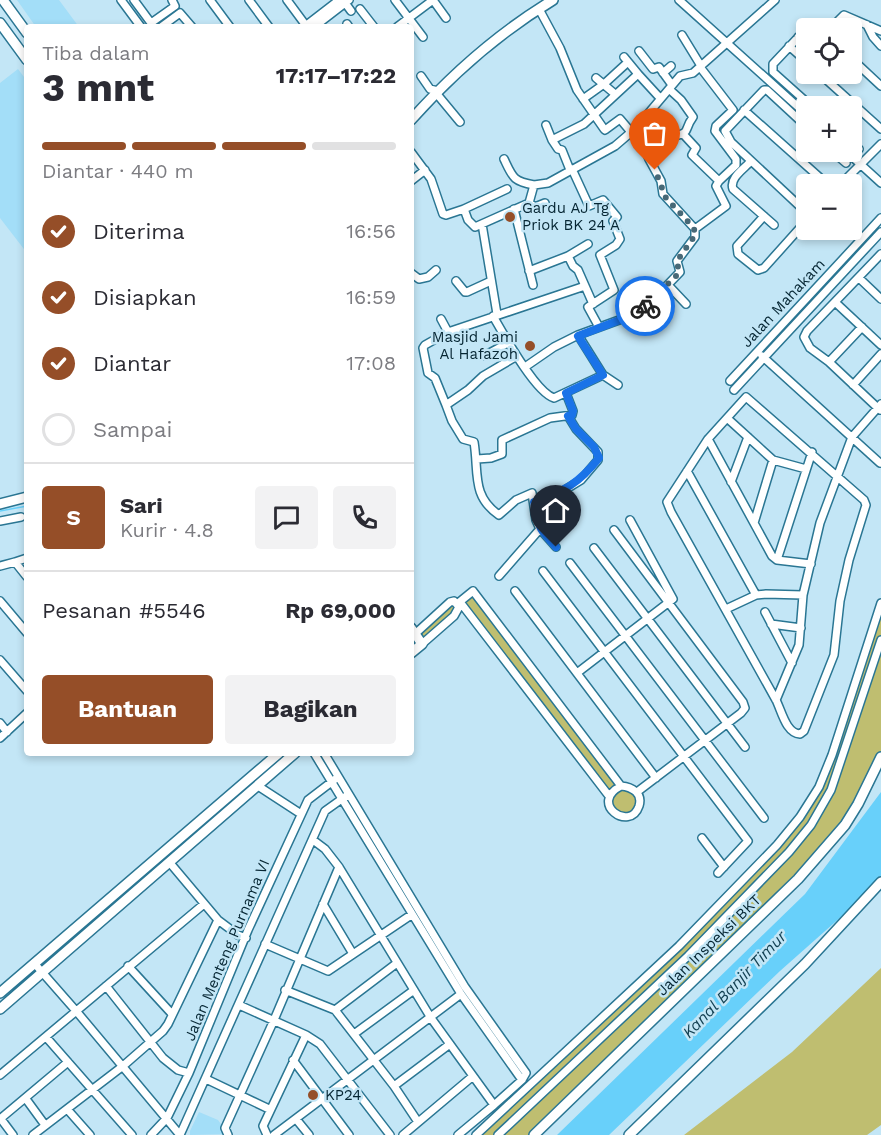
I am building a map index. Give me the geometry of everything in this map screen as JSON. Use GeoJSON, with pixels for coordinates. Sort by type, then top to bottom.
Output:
{"type":"FeatureCollection","features":[{"type":"Feature","properties":{"kind":"street"},"geometry":{"type":"LineString","coordinates":[[3,0],[24,29]]}},
{"type":"Feature","properties":{"kind":"street"},"geometry":{"type":"LineString","coordinates":[[121,0],[139,24]]}},
{"type":"Feature","properties":{"kind":"street"},"geometry":{"type":"LineString","coordinates":[[134,0],[151,22],[174,2]]}},
{"type":"Feature","properties":{"kind":"street"},"geometry":{"type":"LineString","coordinates":[[210,0],[228,24]]}},
{"type":"Feature","properties":{"kind":"street"},"geometry":{"type":"LineString","coordinates":[[249,0],[267,24]]}},
{"type":"Feature","properties":{"kind":"street"},"geometry":{"type":"LineString","coordinates":[[287,0],[304,24]]}},
{"type":"Feature","properties":{"kind":"street"},"geometry":{"type":"LineString","coordinates":[[395,0],[413,24]]}},
{"type":"Feature","properties":{"kind":"street"},"geometry":{"type":"LineString","coordinates":[[401,24],[433,0],[446,18]]}},
{"type":"Feature","properties":{"kind":"street"},"geometry":{"type":"LineString","coordinates":[[414,117],[477,54],[542,13],[553,0]]}},
{"type":"Feature","properties":{"kind":"street"},"geometry":{"type":"LineString","coordinates":[[679,0],[796,106]]}},
{"type":"Feature","properties":{"kind":"street"},"geometry":{"type":"LineString","coordinates":[[504,159],[513,178],[519,183],[534,185],[548,183],[597,158],[634,130],[681,76],[692,73],[775,0]]}},
{"type":"Feature","properties":{"kind":"street"},"geometry":{"type":"LineString","coordinates":[[308,24],[344,1]]}},
{"type":"Feature","properties":{"kind":"street"},"geometry":{"type":"LineString","coordinates":[[344,1],[351,11]]}},
{"type":"Feature","properties":{"kind":"street"},"geometry":{"type":"LineString","coordinates":[[317,24],[344,1]]}},
{"type":"Feature","properties":{"kind":"street"},"geometry":{"type":"LineString","coordinates":[[360,9],[372,24]]}},
{"type":"Feature","properties":{"kind":"street"},"geometry":{"type":"LineString","coordinates":[[164,24],[180,13],[189,24]]}},
{"type":"Feature","properties":{"kind":"street"},"geometry":{"type":"LineString","coordinates":[[525,367],[554,347],[630,316],[652,300],[680,272],[677,261],[695,237],[695,229],[666,198],[661,181],[634,130],[620,119],[604,130],[583,99],[542,13]]}},
{"type":"Feature","properties":{"kind":"street"},"geometry":{"type":"LineString","coordinates":[[0,23],[24,56]]}},
{"type":"Feature","properties":{"kind":"street"},"geometry":{"type":"LineString","coordinates":[[862,23],[881,31]]}},
{"type":"Feature","properties":{"kind":"street"},"geometry":{"type":"LineString","coordinates":[[414,25],[423,37]]}},
{"type":"Feature","properties":{"kind":"street"},"geometry":{"type":"LineString","coordinates":[[867,25],[881,46]]}},
{"type":"Feature","properties":{"kind":"street"},"geometry":{"type":"LineString","coordinates":[[682,34],[700,66],[733,110],[716,126],[715,131],[737,163],[716,186],[726,206],[695,229]]}},
{"type":"Feature","properties":{"kind":"street"},"geometry":{"type":"LineString","coordinates":[[796,39],[771,68],[800,96]]}},
{"type":"Feature","properties":{"kind":"street"},"geometry":{"type":"LineString","coordinates":[[789,46],[796,51]]}},
{"type":"Feature","properties":{"kind":"street"},"geometry":{"type":"LineString","coordinates":[[639,51],[653,69],[658,67],[663,73],[693,116],[689,129],[684,135],[671,137],[661,150],[649,159]]}},
{"type":"Feature","properties":{"kind":"street"},"geometry":{"type":"LineString","coordinates":[[583,99],[604,84],[626,59],[660,98]]}},
{"type":"Feature","properties":{"kind":"street"},"geometry":{"type":"LineString","coordinates":[[663,73],[671,66]]}},
{"type":"Feature","properties":{"kind":"street"},"geometry":{"type":"LineString","coordinates":[[862,68],[881,86]]}},
{"type":"Feature","properties":{"kind":"street"},"geometry":{"type":"LineString","coordinates":[[616,71],[627,84]]}},
{"type":"Feature","properties":{"kind":"street"},"geometry":{"type":"LineString","coordinates":[[552,140],[574,130],[594,115],[638,74]]}},
{"type":"Feature","properties":{"kind":"street"},"geometry":{"type":"LineString","coordinates":[[421,76],[460,122]]}},
{"type":"Feature","properties":{"kind":"street"},"geometry":{"type":"LineString","coordinates":[[596,78],[615,93]]}},
{"type":"Feature","properties":{"kind":"street"},"geometry":{"type":"LineString","coordinates":[[830,84],[881,129]]}},
{"type":"Feature","properties":{"kind":"street"},"geometry":{"type":"LineString","coordinates":[[796,117],[767,90],[761,91],[727,128],[726,135],[796,203]]}},
{"type":"Feature","properties":{"kind":"street"},"geometry":{"type":"LineString","coordinates":[[744,110],[816,174]]}},
{"type":"Feature","properties":{"kind":"street"},"geometry":{"type":"LineString","coordinates":[[546,125],[552,140],[563,152],[589,206],[603,200],[616,217],[613,221],[620,239],[616,245],[600,255],[614,290],[588,308],[599,327]]}},
{"type":"Feature","properties":{"kind":"street"},"geometry":{"type":"LineString","coordinates":[[684,135],[696,148],[692,155],[719,181]]}},
{"type":"Feature","properties":{"kind":"street"},"geometry":{"type":"LineString","coordinates":[[851,174],[881,144]]}},
{"type":"Feature","properties":{"kind":"street"},"geometry":{"type":"LineString","coordinates":[[414,156],[430,179],[443,214],[464,209],[507,189]]}},
{"type":"Feature","properties":{"kind":"street"},"geometry":{"type":"LineString","coordinates":[[751,161],[732,180],[731,185],[774,225]]}},
{"type":"Feature","properties":{"kind":"street"},"geometry":{"type":"LineString","coordinates":[[859,162],[881,183]]}},
{"type":"Feature","properties":{"kind":"street"},"geometry":{"type":"LineString","coordinates":[[414,179],[425,170]]}},
{"type":"Feature","properties":{"kind":"street"},"geometry":{"type":"LineString","coordinates":[[530,203],[534,185]]}},
{"type":"Feature","properties":{"kind":"street"},"geometry":{"type":"LineString","coordinates":[[530,203],[535,207],[545,203]]}},
{"type":"Feature","properties":{"kind":"street"},"geometry":{"type":"LineString","coordinates":[[478,225],[530,203]]}},
{"type":"Feature","properties":{"kind":"street"},"geometry":{"type":"LineString","coordinates":[[464,209],[468,220],[478,225]]}},
{"type":"Feature","properties":{"kind":"street"},"geometry":{"type":"LineString","coordinates":[[514,209],[533,285]]}},
{"type":"Feature","properties":{"kind":"street"},"geometry":{"type":"LineString","coordinates":[[764,216],[737,246],[736,251],[758,270],[764,268],[796,232]]}},
{"type":"Feature","properties":{"kind":"street","name":"Jalan Mahakam"},"geometry":{"type":"LineString","coordinates":[[730,381],[881,218]]}},
{"type":"Feature","properties":{"kind":"street"},"geometry":{"type":"LineString","coordinates":[[478,225],[491,281],[495,315],[508,343],[546,395],[554,398],[603,375]]}},
{"type":"Feature","properties":{"kind":"street","name":"Jalan Mahakam"},"geometry":{"type":"LineString","coordinates":[[734,390],[881,232]]}},
{"type":"Feature","properties":{"kind":"street"},"geometry":{"type":"LineString","coordinates":[[529,271],[568,256],[588,244]]}},
{"type":"Feature","properties":{"kind":"street"},"geometry":{"type":"LineString","coordinates":[[776,700],[799,645],[803,595],[820,523],[852,436],[880,408],[807,345],[804,334],[881,254]]}},
{"type":"Feature","properties":{"kind":"street"},"geometry":{"type":"LineString","coordinates":[[568,256],[578,270],[593,304]]}},
{"type":"Feature","properties":{"kind":"street"},"geometry":{"type":"LineString","coordinates":[[414,275],[419,279],[428,277],[436,270]]}},
{"type":"Feature","properties":{"kind":"street"},"geometry":{"type":"LineString","coordinates":[[859,278],[881,299]]}},
{"type":"Feature","properties":{"kind":"street"},"geometry":{"type":"LineString","coordinates":[[456,281],[467,292],[491,281]]}},
{"type":"Feature","properties":{"kind":"street"},"geometry":{"type":"LineString","coordinates":[[668,285],[686,304]]}},
{"type":"Feature","properties":{"kind":"street"},"geometry":{"type":"LineString","coordinates":[[556,547],[540,529],[531,493],[516,500],[497,515],[480,495],[474,441],[462,439],[452,421],[436,379],[428,373],[423,348],[448,332],[585,286]]}},
{"type":"Feature","properties":{"kind":"street"},"geometry":{"type":"LineString","coordinates":[[836,303],[881,345]]}},
{"type":"Feature","properties":{"kind":"street"},"geometry":{"type":"LineString","coordinates":[[441,319],[448,332]]}},
{"type":"Feature","properties":{"kind":"street"},"geometry":{"type":"LineString","coordinates":[[829,362],[862,327]]}},
{"type":"Feature","properties":{"kind":"street"},"geometry":{"type":"LineString","coordinates":[[578,336],[603,375],[618,385]]}},
{"type":"Feature","properties":{"kind":"street"},"geometry":{"type":"LineString","coordinates":[[484,356],[508,343]]}},
{"type":"Feature","properties":{"kind":"street"},"geometry":{"type":"LineString","coordinates":[[758,352],[880,463]]}},
{"type":"Feature","properties":{"kind":"street"},"geometry":{"type":"LineString","coordinates":[[853,385],[881,354]]}},
{"type":"Feature","properties":{"kind":"street"},"geometry":{"type":"LineString","coordinates":[[446,405],[483,376],[517,356]]}},
{"type":"Feature","properties":{"kind":"street"},"geometry":{"type":"LineString","coordinates":[[477,459],[503,454],[502,440],[550,418],[572,415],[573,411],[566,393]]}},
{"type":"Feature","properties":{"kind":"street"},"geometry":{"type":"LineString","coordinates":[[748,396],[864,500],[866,505],[849,560],[840,600],[834,654],[804,731],[797,735],[790,729],[668,506],[668,498],[708,439],[748,396]]}},
{"type":"Feature","properties":{"kind":"street"},"geometry":{"type":"LineString","coordinates":[[534,502],[563,491],[581,480],[599,458],[594,447],[576,429],[568,416]]}},
{"type":"Feature","properties":{"kind":"street"},"geometry":{"type":"LineString","coordinates":[[727,418],[773,460],[806,469]]}},
{"type":"Feature","properties":{"kind":"street"},"geometry":{"type":"LineString","coordinates":[[731,482],[748,437]]}},
{"type":"Feature","properties":{"kind":"street"},"geometry":{"type":"LineString","coordinates":[[708,439],[767,550],[777,560],[811,564]]}},
{"type":"Feature","properties":{"kind":"street"},"geometry":{"type":"LineString","coordinates":[[777,560],[812,453]]}},
{"type":"Feature","properties":{"kind":"street"},"geometry":{"type":"LineString","coordinates":[[754,523],[773,460]]}},
{"type":"Feature","properties":{"kind":"street"},"geometry":{"type":"LineString","coordinates":[[687,471],[756,595]]}},
{"type":"Feature","properties":{"kind":"street"},"geometry":{"type":"LineString","coordinates":[[0,504],[24,498]]}},
{"type":"Feature","properties":{"kind":"street"},"geometry":{"type":"LineString","coordinates":[[0,521],[21,517]]}},
{"type":"Feature","properties":{"kind":"street"},"geometry":{"type":"LineString","coordinates":[[577,673],[673,599],[630,520]]}},
{"type":"Feature","properties":{"kind":"street"},"geometry":{"type":"LineString","coordinates":[[499,576],[540,529]]}},
{"type":"Feature","properties":{"kind":"street"},"geometry":{"type":"LineString","coordinates":[[614,530],[743,702],[745,708],[637,792]]}},
{"type":"Feature","properties":{"kind":"street"},"geometry":{"type":"LineString","coordinates":[[594,548],[745,747]]}},
{"type":"Feature","properties":{"kind":"street"},"geometry":{"type":"LineString","coordinates":[[0,566],[24,559]]}},
{"type":"Feature","properties":{"kind":"street"},"geometry":{"type":"LineString","coordinates":[[15,562],[24,574]]}},
{"type":"Feature","properties":{"kind":"street"},"geometry":{"type":"LineString","coordinates":[[570,563],[764,818]]}},
{"type":"Feature","properties":{"kind":"street"},"geometry":{"type":"LineString","coordinates":[[543,571],[748,841],[718,873]]}},
{"type":"Feature","properties":{"kind":"street"},"geometry":{"type":"LineString","coordinates":[[414,651],[456,615],[459,603],[472,591],[621,786]]}},
{"type":"Feature","properties":{"kind":"street"},"geometry":{"type":"LineString","coordinates":[[515,591],[656,777]]}},
{"type":"Feature","properties":{"kind":"street"},"geometry":{"type":"LineString","coordinates":[[726,609],[756,595],[803,595]]}},
{"type":"Feature","properties":{"kind":"street"},"geometry":{"type":"LineString","coordinates":[[0,601],[24,629]]}},
{"type":"Feature","properties":{"kind":"street"},"geometry":{"type":"LineString","coordinates":[[414,631],[450,602],[459,603],[609,796]]}},
{"type":"Feature","properties":{"kind":"street"},"geometry":{"type":"LineString","coordinates":[[476,1135],[679,946],[777,845],[800,817],[819,787],[832,755],[881,603]]}},
{"type":"Feature","properties":{"kind":"street"},"geometry":{"type":"LineString","coordinates":[[765,612],[792,663]]}},
{"type":"Feature","properties":{"kind":"street"},"geometry":{"type":"LineString","coordinates":[[771,624],[801,628]]}},
{"type":"Feature","properties":{"kind":"street"},"geometry":{"type":"LineString","coordinates":[[414,635],[422,644]]}},
{"type":"Feature","properties":{"kind":"street"},"geometry":{"type":"LineString","coordinates":[[498,1135],[688,956],[789,852],[811,825],[831,790],[881,640]]}},
{"type":"Feature","properties":{"kind":"street"},"geometry":{"type":"LineString","coordinates":[[0,660],[24,688]]}},
{"type":"Feature","properties":{"kind":"street"},"geometry":{"type":"LineString","coordinates":[[0,738],[24,716]]}},
{"type":"Feature","properties":{"kind":"street"},"geometry":{"type":"LineString","coordinates":[[0,723],[7,732]]}},
{"type":"Feature","properties":{"kind":"street"},"geometry":{"type":"LineString","coordinates":[[0,993],[276,756]]}},
{"type":"Feature","properties":{"kind":"street"},"geometry":{"type":"LineString","coordinates":[[0,1009],[293,756]]}},
{"type":"Feature","properties":{"kind":"street"},"geometry":{"type":"LineString","coordinates":[[316,756],[346,796],[465,987],[526,1073],[522,1080],[458,1135]]}},
{"type":"Feature","properties":{"kind":"street"},"geometry":{"type":"LineString","coordinates":[[325,756],[335,779]]}},
{"type":"Feature","properties":{"kind":"street","name":"Jalan Inspeksi BKT"},"geometry":{"type":"LineString","coordinates":[[534,1135],[798,879],[845,825],[881,757]]}},
{"type":"Feature","properties":{"kind":"street","name":"Jalan Menteng Purnama VI"},"geometry":{"type":"LineString","coordinates":[[151,1135],[168,1119],[301,814],[312,795],[335,779]]}},
{"type":"Feature","properties":{"kind":"street"},"geometry":{"type":"LineString","coordinates":[[258,786],[301,814]]}},
{"type":"Feature","properties":{"kind":"street"},"geometry":{"type":"LineString","coordinates":[[621,786],[630,786],[637,792],[640,800],[639,807],[634,814],[627,817],[612,812],[609,804],[609,796],[614,789],[621,786]]}},
{"type":"Feature","properties":{"kind":"street"},"geometry":{"type":"LineString","coordinates":[[34,963],[179,1134],[206,1079],[327,808],[346,796]]}},
{"type":"Feature","properties":{"kind":"street"},"geometry":{"type":"LineString","coordinates":[[346,796],[411,915],[461,994],[522,1080]]}},
{"type":"Feature","properties":{"kind":"street"},"geometry":{"type":"LineString","coordinates":[[702,838],[724,867]]}},
{"type":"Feature","properties":{"kind":"street"},"geometry":{"type":"LineString","coordinates":[[313,840],[325,849],[339,867],[431,1018],[494,1105]]}},
{"type":"Feature","properties":{"kind":"street"},"geometry":{"type":"LineString","coordinates":[[168,850],[172,861],[218,920],[238,935],[246,938]]}},
{"type":"Feature","properties":{"kind":"street"},"geometry":{"type":"LineString","coordinates":[[228,1135],[225,1128],[339,867]]}},
{"type":"Feature","properties":{"kind":"street"},"geometry":{"type":"LineString","coordinates":[[629,1135],[773,996],[879,887]]}},
{"type":"Feature","properties":{"kind":"street"},"geometry":{"type":"LineString","coordinates":[[0,1075],[204,904]]}},
{"type":"Feature","properties":{"kind":"street"},"geometry":{"type":"LineString","coordinates":[[323,904],[353,954]]}},
{"type":"Feature","properties":{"kind":"street"},"geometry":{"type":"LineString","coordinates":[[265,944],[328,971],[411,915]]}},
{"type":"Feature","properties":{"kind":"street"},"geometry":{"type":"LineString","coordinates":[[33,1135],[123,1066],[163,1031],[218,920]]}},
{"type":"Feature","properties":{"kind":"street"},"geometry":{"type":"LineString","coordinates":[[335,1010],[397,963]]}},
{"type":"Feature","properties":{"kind":"street"},"geometry":{"type":"LineString","coordinates":[[128,966],[172,1014]]}},
{"type":"Feature","properties":{"kind":"street"},"geometry":{"type":"LineString","coordinates":[[106,986],[170,1065],[189,1073]]}},
{"type":"Feature","properties":{"kind":"street"},"geometry":{"type":"LineString","coordinates":[[285,990],[335,1010],[375,1060],[418,1122]]}},
{"type":"Feature","properties":{"kind":"street"},"geometry":{"type":"LineString","coordinates":[[354,1034],[414,990]]}},
{"type":"Feature","properties":{"kind":"street"},"geometry":{"type":"LineString","coordinates":[[274,1135],[461,994]]}},
{"type":"Feature","properties":{"kind":"street"},"geometry":{"type":"LineString","coordinates":[[239,1005],[306,1035],[320,1044],[390,1135]]}},
{"type":"Feature","properties":{"kind":"street"},"geometry":{"type":"LineString","coordinates":[[267,1135],[263,1126],[269,1109],[306,1035]]}},
{"type":"Feature","properties":{"kind":"street"},"geometry":{"type":"LineString","coordinates":[[46,1037],[132,1135]]}},
{"type":"Feature","properties":{"kind":"street"},"geometry":{"type":"LineString","coordinates":[[394,1086],[450,1044]]}},
{"type":"Feature","properties":{"kind":"street"},"geometry":{"type":"LineString","coordinates":[[293,1060],[349,1135]]}},
{"type":"Feature","properties":{"kind":"street"},"geometry":{"type":"LineString","coordinates":[[13,1135],[0,1119],[68,1062]]}},
{"type":"Feature","properties":{"kind":"street"},"geometry":{"type":"LineString","coordinates":[[403,1135],[473,1076]]}},
{"type":"Feature","properties":{"kind":"street"},"geometry":{"type":"LineString","coordinates":[[206,1079],[269,1109]]}},
{"type":"Feature","properties":{"kind":"street"},"geometry":{"type":"LineString","coordinates":[[26,1099],[45,1125]]}},
{"type":"Feature","properties":{"kind":"street"},"geometry":{"type":"LineString","coordinates":[[68,1109],[90,1135]]}},
{"type":"Feature","properties":{"kind":"street"},"geometry":{"type":"LineString","coordinates":[[296,1119],[309,1135]]}},
{"type":"Feature","properties":{"kind":"shaded area"},"geometry":{"type":"Polygon","coordinates":[[[17,0],[59,0],[77,24],[34,24],[17,0]]]}},
{"type":"Feature","properties":{"kind":"shaded area"},"geometry":{"type":"Polygon","coordinates":[[[18,69],[24,77],[24,249],[0,218],[0,83],[18,69]]]}},
{"type":"Feature","properties":{"kind":"shaded area"},"geometry":{"type":"Polygon","coordinates":[[[473,591],[621,786],[637,792],[639,807],[627,817],[612,811],[609,796],[460,602],[473,591]]]}},
{"type":"Feature","properties":{"kind":"shaded area"},"geometry":{"type":"Polygon","coordinates":[[[450,602],[459,607],[414,650],[414,634],[450,602]]]}},
{"type":"Feature","properties":{"kind":"shaded area"},"geometry":{"type":"Polygon","coordinates":[[[881,603],[881,757],[858,804],[768,909],[533,1135],[476,1135],[607,1013],[777,845],[819,787],[881,603]]]}},
{"type":"Feature","properties":{"kind":"shaded area"},"geometry":{"type":"Polygon","coordinates":[[[881,968],[881,1125],[867,1135],[684,1135],[792,1052],[881,968]]]}},
{"type":"Feature","properties":{"kind":"shaded area"},"geometry":{"type":"Polygon","coordinates":[[[199,1112],[218,1120],[228,1134],[190,1135],[199,1112]]]}},
{"type":"Feature","properties":{"kind":"water","name":"Kanal Banjir Timur"},"geometry":{"type":"Polygon","coordinates":[[[881,792],[881,881],[780,971],[609,1135],[557,1135],[805,894],[881,792]]]}},
{"type":"Feature","properties":{"kind":"waterway"},"geometry":{"type":"LineString","coordinates":[[0,511],[24,507]]}},
{"type":"Feature","properties":{"kind":"way so far"},"geometry":{"type":"LineString","coordinates":[[645,306],[680,272],[677,261],[696,234],[695,229],[663,194],[661,181],[655,170]]}},
{"type":"Feature","properties":{"kind":"place","name":"Gardu AJ Tg Priok BK 24 A"},"geometry":{"type":"Point","coordinates":[510,217]}},
{"type":"Feature","properties":{"kind":"place","name":"Masjid Jami Al Hafazoh"},"geometry":{"type":"Point","coordinates":[530,346]}},
{"type":"Feature","properties":{"kind":"place","name":"KP24"},"geometry":{"type":"Point","coordinates":[313,1095]}},
{"type":"Feature","properties":{"kind":"route"},"geometry":{"type":"LineString","coordinates":[[556,547],[540,529],[536,520],[534,502],[563,491],[581,480],[599,458],[598,452],[576,429],[568,416],[572,415],[573,411],[566,393],[603,375],[578,336],[630,316],[645,306]]}}]}
